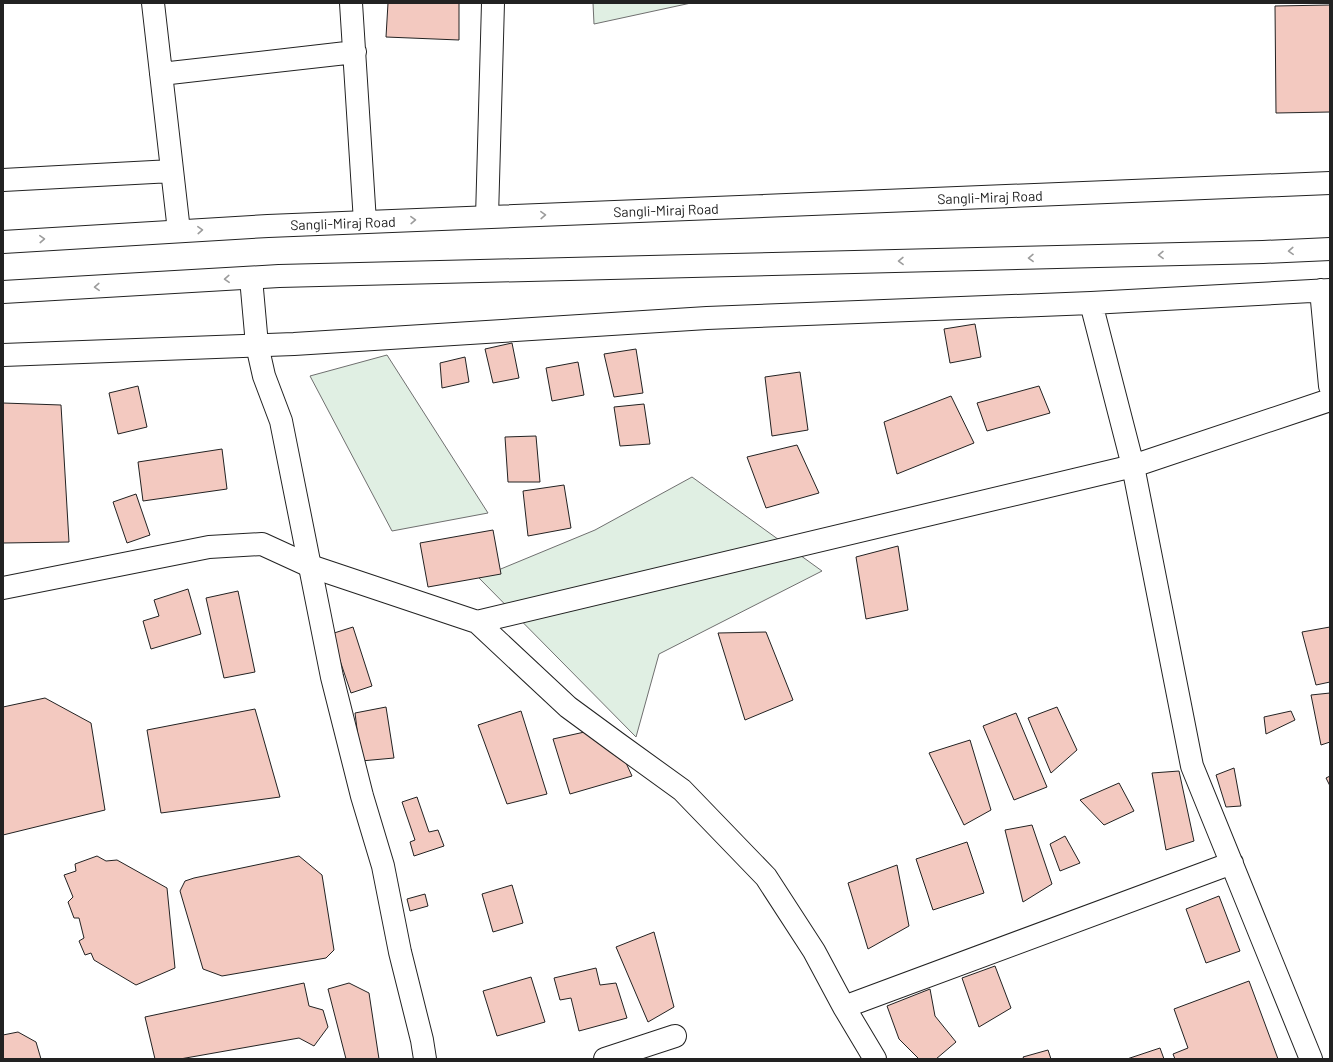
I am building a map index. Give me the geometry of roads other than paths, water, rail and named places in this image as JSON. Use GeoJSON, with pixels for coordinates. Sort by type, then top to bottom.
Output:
{"type":"FeatureCollection","features":[{"type":"Feature","properties":{"kind":"main road"},"geometry":{"type":"LineString","coordinates":[[153,3],[178,231]]}},
{"type":"Feature","properties":{"kind":"main road"},"geometry":{"type":"LineString","coordinates":[[351,3],[365,222]]}},
{"type":"Feature","properties":{"kind":"main road"},"geometry":{"type":"LineString","coordinates":[[487,217],[493,3]]}},
{"type":"Feature","properties":{"kind":"main road"},"geometry":{"type":"LineString","coordinates":[[161,74],[355,52]]}},
{"type":"Feature","properties":{"kind":"main road"},"geometry":{"type":"LineString","coordinates":[[3,180],[172,171]]}},
{"type":"Feature","properties":{"kind":"main road","name":"Sangli-Miraj Road"},"geometry":{"type":"LineString","coordinates":[[3,242],[268,226],[1330,183]]}},
{"type":"Feature","properties":{"kind":"main road"},"geometry":{"type":"LineString","coordinates":[[3,292],[343,274],[1264,252],[1330,249]]}},
{"type":"Feature","properties":{"kind":"main road"},"geometry":{"type":"LineString","coordinates":[[251,278],[257,345],[264,376],[281,420],[332,677],[362,796],[383,866],[400,952],[422,1040],[425,1059]]}},
{"type":"Feature","properties":{"kind":"main road"},"geometry":{"type":"LineString","coordinates":[[3,355],[294,344],[707,318],[1091,303],[1325,290],[1330,386]]}},
{"type":"Feature","properties":{"kind":"main road"},"geometry":{"type":"LineString","coordinates":[[1091,303],[1133,466],[1192,766],[1311,1059]]}},
{"type":"Feature","properties":{"kind":"main road"},"geometry":{"type":"LineString","coordinates":[[477,622],[1133,466],[1330,400]]}},
{"type":"Feature","properties":{"kind":"main road"},"geometry":{"type":"LineString","coordinates":[[3,588],[209,547],[262,544],[310,566],[477,622],[568,707],[682,790],[766,877],[814,951],[844,1007],[875,1059]]}},
{"type":"Feature","properties":{"kind":"main road"},"geometry":{"type":"LineString","coordinates":[[844,1007],[1232,863]]}},
{"type":"Feature","properties":{"kind":"main road"},"geometry":{"type":"LineString","coordinates":[[605,1059],[675,1036]]}}]}
